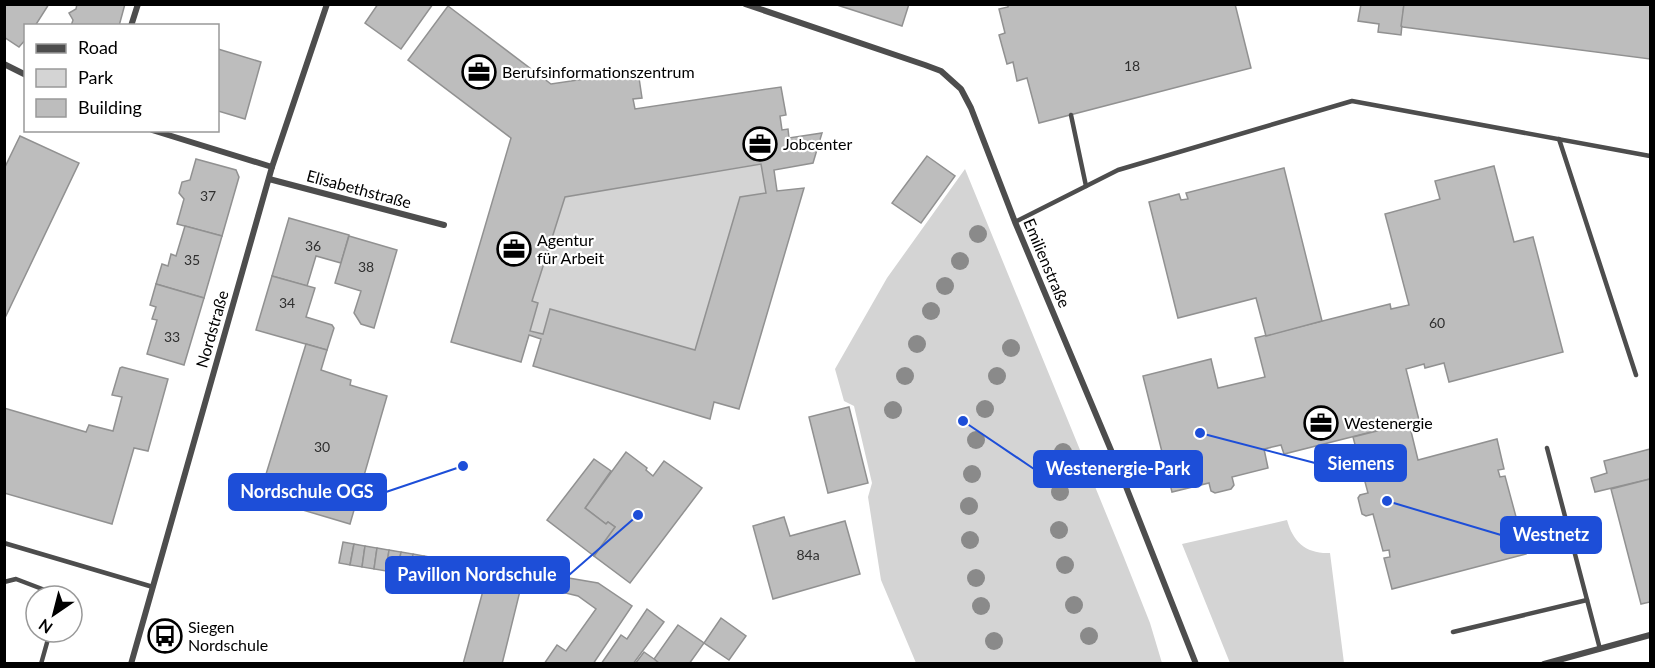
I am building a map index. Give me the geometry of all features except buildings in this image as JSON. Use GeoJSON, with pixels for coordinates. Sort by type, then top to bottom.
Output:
{"type":"FeatureCollection","features":[{"type":"Feature","properties":{"kind":"street"},"geometry":{"type":"LineString","coordinates":[[132,24],[138,4]]}},
{"type":"Feature","properties":{"kind":"street","name":"Nordstraße"},"geometry":{"type":"LineString","coordinates":[[131,663],[268,179],[327,4]]}},
{"type":"Feature","properties":{"kind":"street","name":"Emilienstraße"},"geometry":{"type":"LineString","coordinates":[[745,4],[941,71],[961,89],[971,108],[1015,222],[1117,464],[1196,663]]}},
{"type":"Feature","properties":{"kind":"street"},"geometry":{"type":"LineString","coordinates":[[4,64],[24,74]]}},
{"type":"Feature","properties":{"kind":"street"},"geometry":{"type":"LineString","coordinates":[[158,132],[272,167]]}},
{"type":"Feature","properties":{"kind":"street","name":"Elisabethstraße"},"geometry":{"type":"LineString","coordinates":[[268,179],[444,225]]}},
{"type":"Feature","properties":{"kind":"street"},"geometry":{"type":"LineString","coordinates":[[1544,663],[1650,635]]}},
{"type":"Feature","properties":{"kind":"lane"},"geometry":{"type":"LineString","coordinates":[[1015,222],[1118,170],[1352,101],[1650,156]]}},
{"type":"Feature","properties":{"kind":"lane"},"geometry":{"type":"LineString","coordinates":[[1071,114],[1086,186]]}},
{"type":"Feature","properties":{"kind":"lane"},"geometry":{"type":"LineString","coordinates":[[1560,139],[1636,375]]}},
{"type":"Feature","properties":{"kind":"lane"},"geometry":{"type":"LineString","coordinates":[[1547,448],[1600,649]]}},
{"type":"Feature","properties":{"kind":"lane"},"geometry":{"type":"LineString","coordinates":[[4,543],[153,587]]}},
{"type":"Feature","properties":{"kind":"lane"},"geometry":{"type":"LineString","coordinates":[[4,582],[16,579],[29,584]]}},
{"type":"Feature","properties":{"kind":"lane"},"geometry":{"type":"LineString","coordinates":[[1453,632],[1587,600]]}},
{"type":"Feature","properties":{"kind":"lane"},"geometry":{"type":"LineString","coordinates":[[41,663],[47,644]]}},
{"type":"Feature","properties":{"kind":"green space"},"geometry":{"type":"Polygon","coordinates":[[[761,164],[766,193],[695,350],[551,309],[543,334],[530,331],[532,301],[565,197],[761,164]]]}},
{"type":"Feature","properties":{"kind":"green space"},"geometry":{"type":"Polygon","coordinates":[[[965,169],[1123,555],[1150,623],[1162,663],[916,663],[881,580],[868,497],[872,483],[854,406],[844,401],[835,369],[887,278],[965,169]]]}},
{"type":"Feature","properties":{"kind":"green space"},"geometry":{"type":"Polygon","coordinates":[[[1287,520],[1293,535],[1307,549],[1330,553],[1344,663],[1230,663],[1182,544],[1287,520]]]}},
{"type":"Feature","properties":{"kind":"place","name":"Berufsinformationszentrum"},"geometry":{"type":"Point","coordinates":[479,72]}},
{"type":"Feature","properties":{"kind":"place","name":"Jobcenter"},"geometry":{"type":"Point","coordinates":[760,144]}},
{"type":"Feature","properties":{"kind":"place","name":"Agentur für Arbeit"},"geometry":{"type":"Point","coordinates":[514,249]}},
{"type":"Feature","properties":{"kind":"place","name":"Westenergie-Park"},"geometry":{"type":"Point","coordinates":[963,421]}},
{"type":"Feature","properties":{"kind":"place","name":"Westenergie"},"geometry":{"type":"Point","coordinates":[1321,423]}},
{"type":"Feature","properties":{"kind":"place","name":"Siemens"},"geometry":{"type":"Point","coordinates":[1200,433]}},
{"type":"Feature","properties":{"kind":"place","name":"Nordschule OGS"},"geometry":{"type":"Point","coordinates":[463,466]}},
{"type":"Feature","properties":{"kind":"place","name":"Westnetz"},"geometry":{"type":"Point","coordinates":[1387,501]}},
{"type":"Feature","properties":{"kind":"place","name":"Pavillon Nordschule"},"geometry":{"type":"Point","coordinates":[638,515]}},
{"type":"Feature","properties":{"kind":"place","name":"Siegen Nordschule"},"geometry":{"type":"Point","coordinates":[165,636]}}]}
